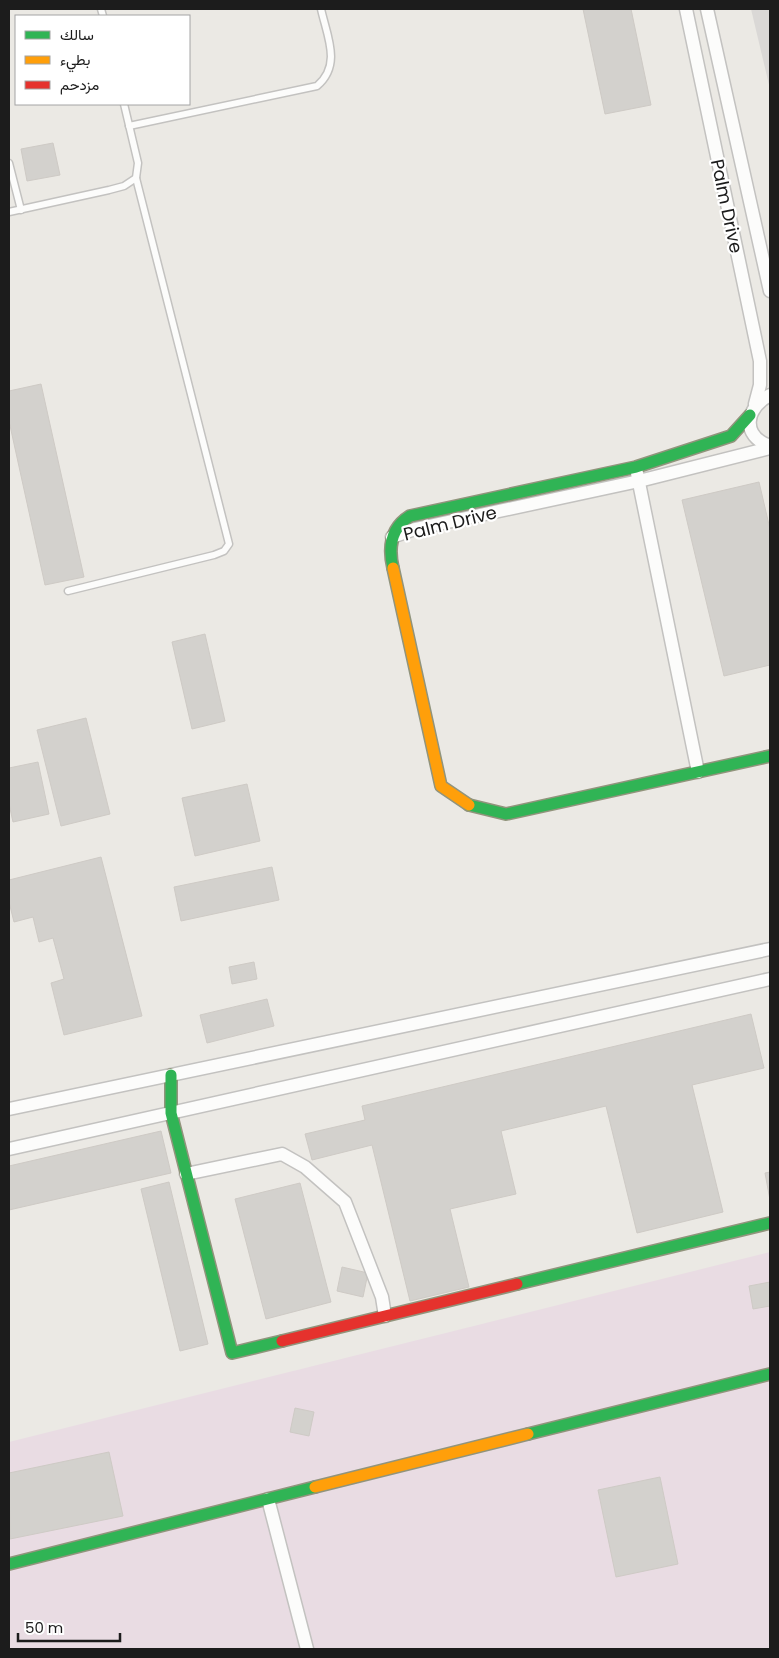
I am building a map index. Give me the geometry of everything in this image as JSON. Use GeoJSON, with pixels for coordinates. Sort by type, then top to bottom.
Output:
{"type":"FeatureCollection","features":[{"type":"Feature","properties":{"kind":"street","name":"Palm Drive"},"geometry":{"type":"LineString","coordinates":[[686,9],[760,361],[760,385],[753,409],[751,431],[760,443],[770,447]]}},
{"type":"Feature","properties":{"kind":"street","name":"Palm Drive"},"geometry":{"type":"LineString","coordinates":[[707,9],[770,290]]}},
{"type":"Feature","properties":{"kind":"street","name":"Palm Drive"},"geometry":{"type":"LineString","coordinates":[[392,537],[399,522],[410,516],[636,467],[731,436],[753,409],[770,395]]}},
{"type":"Feature","properties":{"kind":"street","name":"Palm Drive"},"geometry":{"type":"LineString","coordinates":[[392,537],[415,528],[639,481],[770,447]]}},
{"type":"Feature","properties":{"kind":"street"},"geometry":{"type":"LineString","coordinates":[[636,467],[698,772]]}},
{"type":"Feature","properties":{"kind":"street"},"geometry":{"type":"LineString","coordinates":[[392,537],[390,555],[441,786],[456,800],[479,810],[506,814],[770,756]]}},
{"type":"Feature","properties":{"kind":"street"},"geometry":{"type":"LineString","coordinates":[[9,1109],[770,949]]}},
{"type":"Feature","properties":{"kind":"street"},"geometry":{"type":"LineString","coordinates":[[9,1149],[770,979]]}},
{"type":"Feature","properties":{"kind":"street"},"geometry":{"type":"LineString","coordinates":[[171,1075],[171,1113],[232,1353],[770,1223]]}},
{"type":"Feature","properties":{"kind":"street"},"geometry":{"type":"LineString","coordinates":[[186,1174],[282,1154],[306,1167],[345,1202],[382,1297],[386,1316]]}},
{"type":"Feature","properties":{"kind":"street"},"geometry":{"type":"LineString","coordinates":[[9,1564],[770,1374]]}},
{"type":"Feature","properties":{"kind":"street"},"geometry":{"type":"LineString","coordinates":[[268,1499],[307,1649]]}},
{"type":"Feature","properties":{"kind":"lane"},"geometry":{"type":"LineString","coordinates":[[129,126],[317,86],[330,70],[332,59],[321,9]]}},
{"type":"Feature","properties":{"kind":"lane"},"geometry":{"type":"LineString","coordinates":[[68,592],[214,555],[224,551],[229,544],[136,178],[138,163],[124,105]]}},
{"type":"Feature","properties":{"kind":"lane"},"geometry":{"type":"LineString","coordinates":[[9,163],[21,210]]}},
{"type":"Feature","properties":{"kind":"lane"},"geometry":{"type":"LineString","coordinates":[[9,212],[124,186],[136,178]]}},
{"type":"Feature","properties":{"kind":"shaded area"},"geometry":{"type":"Polygon","coordinates":[[[751,9],[770,9],[770,89],[751,9]]]}},
{"type":"Feature","properties":{"kind":"shaded area"},"geometry":{"type":"Polygon","coordinates":[[[770,1252],[770,1649],[9,1649],[9,1442],[770,1252]]]}},
{"type":"Feature","properties":{"kind":"building"},"geometry":{"type":"Polygon","coordinates":[[[583,9],[631,9],[651,105],[605,114],[583,9]]]}},
{"type":"Feature","properties":{"kind":"building"},"geometry":{"type":"Polygon","coordinates":[[[53,143],[60,175],[27,181],[21,149],[53,143]]]}},
{"type":"Feature","properties":{"kind":"building"},"geometry":{"type":"Polygon","coordinates":[[[41,384],[84,577],[45,585],[9,421],[9,391],[41,384]]]}},
{"type":"Feature","properties":{"kind":"building"},"geometry":{"type":"Polygon","coordinates":[[[759,482],[770,529],[770,665],[724,676],[682,500],[759,482]]]}},
{"type":"Feature","properties":{"kind":"building"},"geometry":{"type":"Polygon","coordinates":[[[205,634],[225,721],[192,729],[172,642],[205,634]]]}},
{"type":"Feature","properties":{"kind":"building"},"geometry":{"type":"Polygon","coordinates":[[[86,718],[110,814],[61,826],[37,730],[86,718]]]}},
{"type":"Feature","properties":{"kind":"building"},"geometry":{"type":"Polygon","coordinates":[[[38,762],[49,814],[13,822],[9,804],[9,768],[38,762]]]}},
{"type":"Feature","properties":{"kind":"building"},"geometry":{"type":"Polygon","coordinates":[[[247,784],[260,841],[195,856],[182,798],[247,784]]]}},
{"type":"Feature","properties":{"kind":"building"},"geometry":{"type":"Polygon","coordinates":[[[101,857],[142,1016],[64,1035],[51,983],[64,979],[53,938],[39,942],[33,917],[14,922],[9,902],[9,880],[101,857]]]}},
{"type":"Feature","properties":{"kind":"building"},"geometry":{"type":"Polygon","coordinates":[[[272,867],[279,900],[181,921],[174,887],[272,867]]]}},
{"type":"Feature","properties":{"kind":"building"},"geometry":{"type":"Polygon","coordinates":[[[254,962],[257,979],[232,984],[229,967],[254,962]]]}},
{"type":"Feature","properties":{"kind":"building"},"geometry":{"type":"Polygon","coordinates":[[[267,999],[274,1026],[207,1043],[200,1015],[267,999]]]}},
{"type":"Feature","properties":{"kind":"building"},"geometry":{"type":"Polygon","coordinates":[[[751,1014],[764,1068],[692,1085],[723,1212],[637,1233],[606,1106],[501,1131],[516,1194],[450,1209],[469,1287],[410,1301],[372,1145],[312,1160],[305,1134],[365,1120],[362,1106],[751,1014]]]}},
{"type":"Feature","properties":{"kind":"building"},"geometry":{"type":"Polygon","coordinates":[[[161,1131],[171,1173],[9,1210],[9,1166],[161,1131]]]}},
{"type":"Feature","properties":{"kind":"building"},"geometry":{"type":"Polygon","coordinates":[[[770,1172],[770,1200],[765,1173],[770,1172]]]}},
{"type":"Feature","properties":{"kind":"building"},"geometry":{"type":"Polygon","coordinates":[[[169,1182],[208,1344],[180,1351],[141,1189],[169,1182]]]}},
{"type":"Feature","properties":{"kind":"building"},"geometry":{"type":"Polygon","coordinates":[[[300,1183],[331,1302],[266,1319],[235,1199],[300,1183]]]}},
{"type":"Feature","properties":{"kind":"building"},"geometry":{"type":"Polygon","coordinates":[[[342,1267],[368,1273],[363,1297],[337,1291],[342,1267]]]}},
{"type":"Feature","properties":{"kind":"building"},"geometry":{"type":"Polygon","coordinates":[[[770,1282],[770,1306],[753,1309],[749,1286],[770,1282]]]}},
{"type":"Feature","properties":{"kind":"building"},"geometry":{"type":"Polygon","coordinates":[[[295,1408],[314,1412],[309,1436],[290,1432],[295,1408]]]}},
{"type":"Feature","properties":{"kind":"building"},"geometry":{"type":"Polygon","coordinates":[[[109,1452],[123,1516],[10,1539],[9,1473],[109,1452]]]}},
{"type":"Feature","properties":{"kind":"building"},"geometry":{"type":"Polygon","coordinates":[[[660,1477],[678,1564],[616,1577],[598,1490],[660,1477]]]}},
{"type":"Feature","properties":{"kind":"traffic: fast"},"geometry":{"type":"LineString","coordinates":[[393,568],[392,539],[399,526],[410,516],[636,467],[731,436],[750,415]]}},
{"type":"Feature","properties":{"kind":"traffic: fast"},"geometry":{"type":"LineString","coordinates":[[469,805],[506,814],[770,756]]}},
{"type":"Feature","properties":{"kind":"traffic: fast"},"geometry":{"type":"LineString","coordinates":[[171,1075],[171,1113],[232,1353],[282,1341]]}},
{"type":"Feature","properties":{"kind":"traffic: fast"},"geometry":{"type":"LineString","coordinates":[[517,1284],[770,1223]]}},
{"type":"Feature","properties":{"kind":"traffic: fast"},"geometry":{"type":"LineString","coordinates":[[528,1434],[770,1374]]}},
{"type":"Feature","properties":{"kind":"traffic: fast"},"geometry":{"type":"LineString","coordinates":[[9,1564],[315,1487]]}},
{"type":"Feature","properties":{"kind":"traffic: slow"},"geometry":{"type":"LineString","coordinates":[[393,568],[441,786],[469,805]]}},
{"type":"Feature","properties":{"kind":"traffic: slow"},"geometry":{"type":"LineString","coordinates":[[315,1487],[528,1434]]}},
{"type":"Feature","properties":{"kind":"traffic: jam"},"geometry":{"type":"LineString","coordinates":[[282,1341],[517,1284]]}}]}
